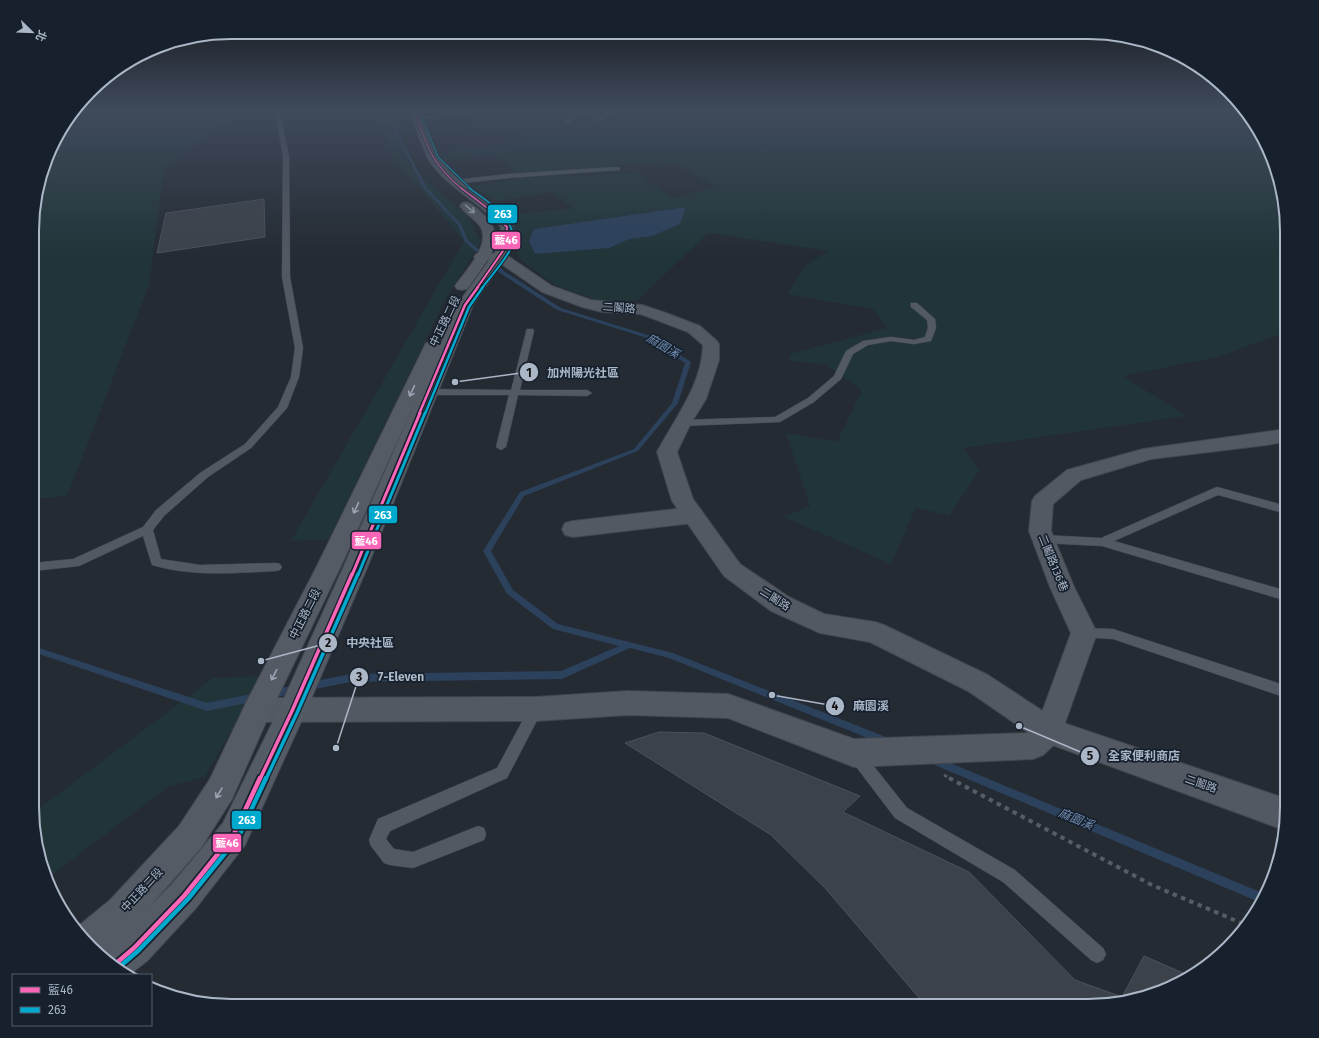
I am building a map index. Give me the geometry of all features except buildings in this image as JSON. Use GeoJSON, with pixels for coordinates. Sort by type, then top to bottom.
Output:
{"type":"FeatureCollection","features":[{"type":"Feature","properties":{"kind":"main road"},"geometry":{"type":"LineString","coordinates":[[422,163],[440,184],[478,216],[489,230],[491,257],[505,248],[508,237],[507,227],[497,215],[455,182],[433,158]]}},
{"type":"Feature","properties":{"kind":"main road","name":"中正路二段"},"geometry":{"type":"LineString","coordinates":[[118,962],[134,948],[184,896],[234,834],[292,711],[465,305],[491,257]]}},
{"type":"Feature","properties":{"kind":"main road","name":"中正路二段"},"geometry":{"type":"LineString","coordinates":[[91,938],[122,912],[190,837],[221,789],[257,710],[329,566],[456,297],[491,257]]}},
{"type":"Feature","properties":{"kind":"street","name":"二鬮路"},"geometry":{"type":"LineString","coordinates":[[491,257],[548,289],[587,304],[602,308],[642,310],[694,329],[711,344],[711,360],[697,399],[682,423],[667,452],[683,501],[732,570],[780,604],[820,623],[875,632],[978,683],[1041,739],[1280,813]]}},
{"type":"Feature","properties":{"kind":"street","name":"二鬮路136巷"},"geometry":{"type":"LineString","coordinates":[[1084,633],[1062,587],[1040,531],[1043,501],[1074,475],[1150,453],[1280,436]]}},
{"type":"Feature","properties":{"kind":"street"},"geometry":{"type":"LineString","coordinates":[[573,530],[693,515]]}},
{"type":"Feature","properties":{"kind":"street"},"geometry":{"type":"LineString","coordinates":[[257,710],[536,709],[628,703],[728,706],[854,753],[1041,739],[1084,633]]}},
{"type":"Feature","properties":{"kind":"lane"},"geometry":{"type":"LineString","coordinates":[[39,566],[75,563],[146,530],[160,513],[204,475],[248,446],[282,408],[295,377],[299,348],[286,277],[286,158]]}},
{"type":"Feature","properties":{"kind":"lane"},"geometry":{"type":"LineString","coordinates":[[455,182],[508,176],[618,169]]}},
{"type":"Feature","properties":{"kind":"lane"},"geometry":{"type":"LineString","coordinates":[[682,423],[776,420],[811,400],[838,376],[849,353],[866,343],[891,339],[914,342],[928,339],[932,328],[931,319],[914,305]]}},
{"type":"Feature","properties":{"kind":"lane"},"geometry":{"type":"LineString","coordinates":[[501,447],[530,331]]}},
{"type":"Feature","properties":{"kind":"lane"},"geometry":{"type":"LineString","coordinates":[[429,392],[587,393]]}},
{"type":"Feature","properties":{"kind":"lane"},"geometry":{"type":"LineString","coordinates":[[1102,542],[1218,491],[1280,508]]}},
{"type":"Feature","properties":{"kind":"lane"},"geometry":{"type":"LineString","coordinates":[[146,530],[156,562],[175,568],[216,569],[276,567]]}},
{"type":"Feature","properties":{"kind":"lane"},"geometry":{"type":"LineString","coordinates":[[1043,539],[1102,542],[1280,594]]}},
{"type":"Feature","properties":{"kind":"lane"},"geometry":{"type":"LineString","coordinates":[[1084,633],[1113,634],[1280,690]]}},
{"type":"Feature","properties":{"kind":"lane"},"geometry":{"type":"LineString","coordinates":[[478,834],[413,860],[390,857],[377,840],[384,825],[502,773],[536,709]]}},
{"type":"Feature","properties":{"kind":"lane"},"geometry":{"type":"LineString","coordinates":[[854,753],[901,813],[1009,876],[1097,954]]}},
{"type":"Feature","properties":{"kind":"path"},"geometry":{"type":"LineString","coordinates":[[942,773],[1152,885],[1241,923]]}},
{"type":"Feature","properties":{"kind":"green space"},"geometry":{"type":"Polygon","coordinates":[[[54,158],[177,158],[164,168],[149,285],[67,496],[39,498],[39,218],[49,169],[54,158]]]}},
{"type":"Feature","properties":{"kind":"green space"},"geometry":{"type":"Polygon","coordinates":[[[395,158],[407,158],[409,164],[433,187],[469,217],[481,242],[446,298],[328,540],[291,541],[464,241],[395,158]]]}},
{"type":"Feature","properties":{"kind":"green space"},"geometry":{"type":"Polygon","coordinates":[[[441,158],[459,158],[442,160],[441,158]]]}},
{"type":"Feature","properties":{"kind":"green space"},"geometry":{"type":"Polygon","coordinates":[[[500,158],[1265,158],[1273,181],[1280,218],[1280,334],[1217,357],[1123,376],[1186,416],[964,448],[979,471],[949,516],[916,507],[891,564],[784,517],[810,506],[786,433],[837,442],[862,390],[825,364],[789,361],[790,354],[887,328],[873,309],[787,294],[807,264],[829,251],[708,233],[638,300],[606,303],[555,285],[519,259],[511,227],[503,216],[572,208],[553,192],[496,201],[471,186],[523,178],[637,173],[673,198],[715,187],[682,166],[664,162],[520,174],[500,158]],[[686,207],[534,229],[609,248],[630,239],[652,236],[686,207]]]}},
{"type":"Feature","properties":{"kind":"green space"},"geometry":{"type":"Polygon","coordinates":[[[262,676],[205,777],[169,786],[52,875],[43,844],[39,820],[39,809],[213,678],[262,676]]]}},
{"type":"Feature","properties":{"kind":"water"},"geometry":{"type":"Polygon","coordinates":[[[686,207],[680,224],[652,236],[630,239],[609,248],[535,254],[529,241],[534,229],[686,207]]]}},
{"type":"Feature","properties":{"kind":"waterway","name":"麻園溪"},"geometry":{"type":"LineString","coordinates":[[410,158],[425,188],[460,225],[466,241],[502,272],[559,309],[649,337],[688,362],[675,403],[636,450],[522,494],[487,551],[510,592],[556,627],[670,655],[888,742]]}},
{"type":"Feature","properties":{"kind":"waterway"},"geometry":{"type":"LineString","coordinates":[[310,686],[351,678],[562,675],[629,645]]}},
{"type":"Feature","properties":{"kind":"waterway"},"geometry":{"type":"LineString","coordinates":[[39,651],[207,707],[256,697]]}},
{"type":"Feature","properties":{"kind":"waterway"},"geometry":{"type":"LineString","coordinates":[[272,694],[295,689]]}},
{"type":"Feature","properties":{"kind":"waterway","name":"麻園溪"},"geometry":{"type":"LineString","coordinates":[[933,760],[1258,896]]}},
{"type":"Feature","properties":{"kind":"transit line","name":"藍46"},"geometry":{"type":"LineString","coordinates":[[118,962],[134,948],[184,896],[234,834],[292,711],[355,568],[465,305],[505,248],[507,227],[490,210],[451,179],[433,158]]}},
{"type":"Feature","properties":{"kind":"transit line","name":"263"},"geometry":{"type":"LineString","coordinates":[[122,965],[138,951],[188,899],[239,836],[297,713],[360,570],[469,307],[510,249],[512,237],[511,224],[500,211],[466,185],[439,158]]}},
{"type":"Feature","properties":{"kind":"place","name":"加州陽光社區"},"geometry":{"type":"Point","coordinates":[455,382]}},
{"type":"Feature","properties":{"kind":"place","name":"中央社區"},"geometry":{"type":"Point","coordinates":[261,661]}},
{"type":"Feature","properties":{"kind":"place","name":"麻園溪"},"geometry":{"type":"Point","coordinates":[772,695]}},
{"type":"Feature","properties":{"kind":"place","name":"全家便利商店"},"geometry":{"type":"Point","coordinates":[1019,726]}},
{"type":"Feature","properties":{"kind":"place","name":"7-Eleven"},"geometry":{"type":"Point","coordinates":[336,748]}}]}
